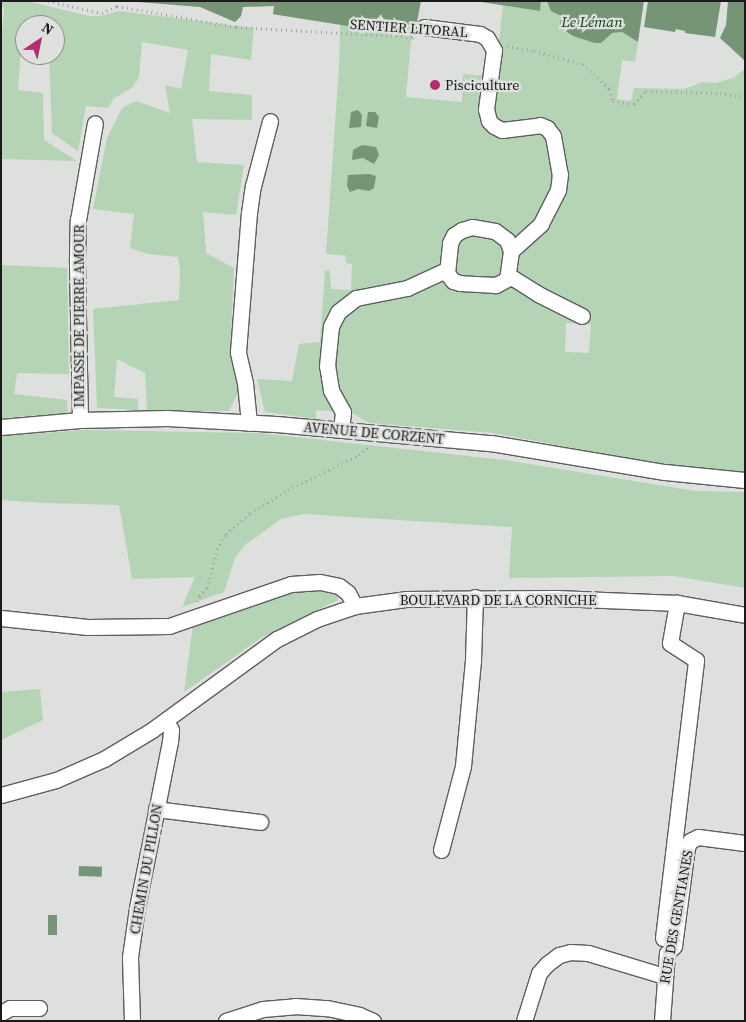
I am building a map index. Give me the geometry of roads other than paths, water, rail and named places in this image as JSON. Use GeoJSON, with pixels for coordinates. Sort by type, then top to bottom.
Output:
{"type":"FeatureCollection","features":[{"type":"Feature","properties":{"kind":"street"},"geometry":{"type":"LineString","coordinates":[[424,32],[480,34],[492,44],[494,50],[486,109],[489,120],[494,126],[502,130],[535,125],[547,128],[553,136],[560,174],[558,190],[545,219],[510,251]]}},
{"type":"Feature","properties":{"kind":"street"},"geometry":{"type":"LineString","coordinates":[[249,423],[245,383],[238,352],[249,213],[253,186],[270,121]]}},
{"type":"Feature","properties":{"kind":"street","name":"IMPASSE DE PIERRE AMOUR"},"geometry":{"type":"LineString","coordinates":[[80,420],[78,220],[95,123]]}},
{"type":"Feature","properties":{"kind":"street"},"geometry":{"type":"LineString","coordinates":[[466,228],[478,228],[500,234],[509,244],[510,251],[508,275],[505,281],[496,286],[460,283],[450,279],[446,270],[451,238],[466,228]]}},
{"type":"Feature","properties":{"kind":"street"},"geometry":{"type":"LineString","coordinates":[[341,429],[343,412],[331,390],[327,366],[331,326],[338,312],[356,298],[407,288],[446,270]]}},
{"type":"Feature","properties":{"kind":"street"},"geometry":{"type":"LineString","coordinates":[[508,275],[538,294],[582,316]]}},
{"type":"Feature","properties":{"kind":"street","name":"AVENUE DE CORZENT"},"geometry":{"type":"LineString","coordinates":[[1,427],[80,420],[172,418],[341,429],[491,443],[665,472],[745,480]]}},
{"type":"Feature","properties":{"kind":"street"},"geometry":{"type":"LineString","coordinates":[[1,618],[88,627],[141,628],[170,626],[270,590],[320,582],[339,586],[348,593],[355,606]]}},
{"type":"Feature","properties":{"kind":"street"},"geometry":{"type":"LineString","coordinates":[[442,850],[454,806],[464,757],[473,660],[475,597]]}},
{"type":"Feature","properties":{"kind":"street","name":"BOULEVARD DE LA CORNICHE"},"geometry":{"type":"LineString","coordinates":[[1,795],[56,780],[111,755],[166,720],[277,639],[317,619],[355,606],[406,599],[475,597],[573,598],[677,604],[745,615]]}},
{"type":"Feature","properties":{"kind":"street"},"geometry":{"type":"LineString","coordinates":[[663,938],[696,660],[670,643],[677,604]]}},
{"type":"Feature","properties":{"kind":"street","name":"CHEMIN DU PILLON"},"geometry":{"type":"LineString","coordinates":[[132,1021],[130,957],[137,908],[170,742],[171,730],[166,720]]}},
{"type":"Feature","properties":{"kind":"street"},"geometry":{"type":"LineString","coordinates":[[156,809],[260,822]]}},
{"type":"Feature","properties":{"kind":"street","name":"RUE DES GENTIANES"},"geometry":{"type":"LineString","coordinates":[[662,1021],[667,953],[674,946],[687,847],[690,841],[698,837],[745,843]]}},
{"type":"Feature","properties":{"kind":"street"},"geometry":{"type":"LineString","coordinates":[[524,1021],[539,973],[559,955],[570,952],[588,953],[664,976]]}},
{"type":"Feature","properties":{"kind":"street"},"geometry":{"type":"LineString","coordinates":[[226,1021],[262,1009],[295,1006],[327,1008],[359,1015],[373,1021]]}},
{"type":"Feature","properties":{"kind":"street"},"geometry":{"type":"LineString","coordinates":[[1,1013],[10,1008],[39,1008]]}},
{"type":"Feature","properties":{"kind":"water"},"geometry":{"type":"Polygon","coordinates":[[[125,1],[421,1],[417,22],[402,27],[373,30],[273,14],[274,6],[243,7],[241,16],[235,22],[200,7],[125,1]]]}},
{"type":"Feature","properties":{"kind":"water","name":"Le Léman"},"geometry":{"type":"Polygon","coordinates":[[[475,1],[541,1],[540,11],[475,1]]]}},
{"type":"Feature","properties":{"kind":"water","name":"Le Léman"},"geometry":{"type":"Polygon","coordinates":[[[547,1],[644,1],[638,42],[622,32],[612,33],[601,43],[573,36],[560,27],[561,16],[551,11],[547,1]]]}},
{"type":"Feature","properties":{"kind":"water","name":"Le Léman"},"geometry":{"type":"Polygon","coordinates":[[[648,1],[721,1],[715,37],[685,33],[685,31],[676,29],[675,32],[644,27],[648,1]]]}},
{"type":"Feature","properties":{"kind":"water"},"geometry":{"type":"Polygon","coordinates":[[[728,1],[745,1],[745,61],[720,38],[726,25],[728,1]]]}},
{"type":"Feature","properties":{"kind":"water"},"geometry":{"type":"Polygon","coordinates":[[[358,110],[362,115],[361,127],[349,128],[351,112],[358,110]]]}},
{"type":"Feature","properties":{"kind":"water"},"geometry":{"type":"Polygon","coordinates":[[[368,112],[375,112],[379,117],[377,128],[366,126],[368,112]]]}},
{"type":"Feature","properties":{"kind":"water"},"geometry":{"type":"Polygon","coordinates":[[[362,145],[376,147],[379,155],[374,164],[363,158],[352,160],[353,150],[362,145]]]}},
{"type":"Feature","properties":{"kind":"water"},"geometry":{"type":"Polygon","coordinates":[[[369,174],[376,176],[374,188],[369,191],[358,189],[350,192],[347,186],[348,175],[369,174]]]}},
{"type":"Feature","properties":{"kind":"water"},"geometry":{"type":"Polygon","coordinates":[[[79,866],[102,867],[102,877],[79,876],[79,866]]]}},
{"type":"Feature","properties":{"kind":"water"},"geometry":{"type":"Polygon","coordinates":[[[48,915],[57,915],[57,935],[48,935],[48,915]]]}},
{"type":"Feature","properties":{"kind":"place","name":"Pisciculture"},"geometry":{"type":"Point","coordinates":[435,85]}}]}
